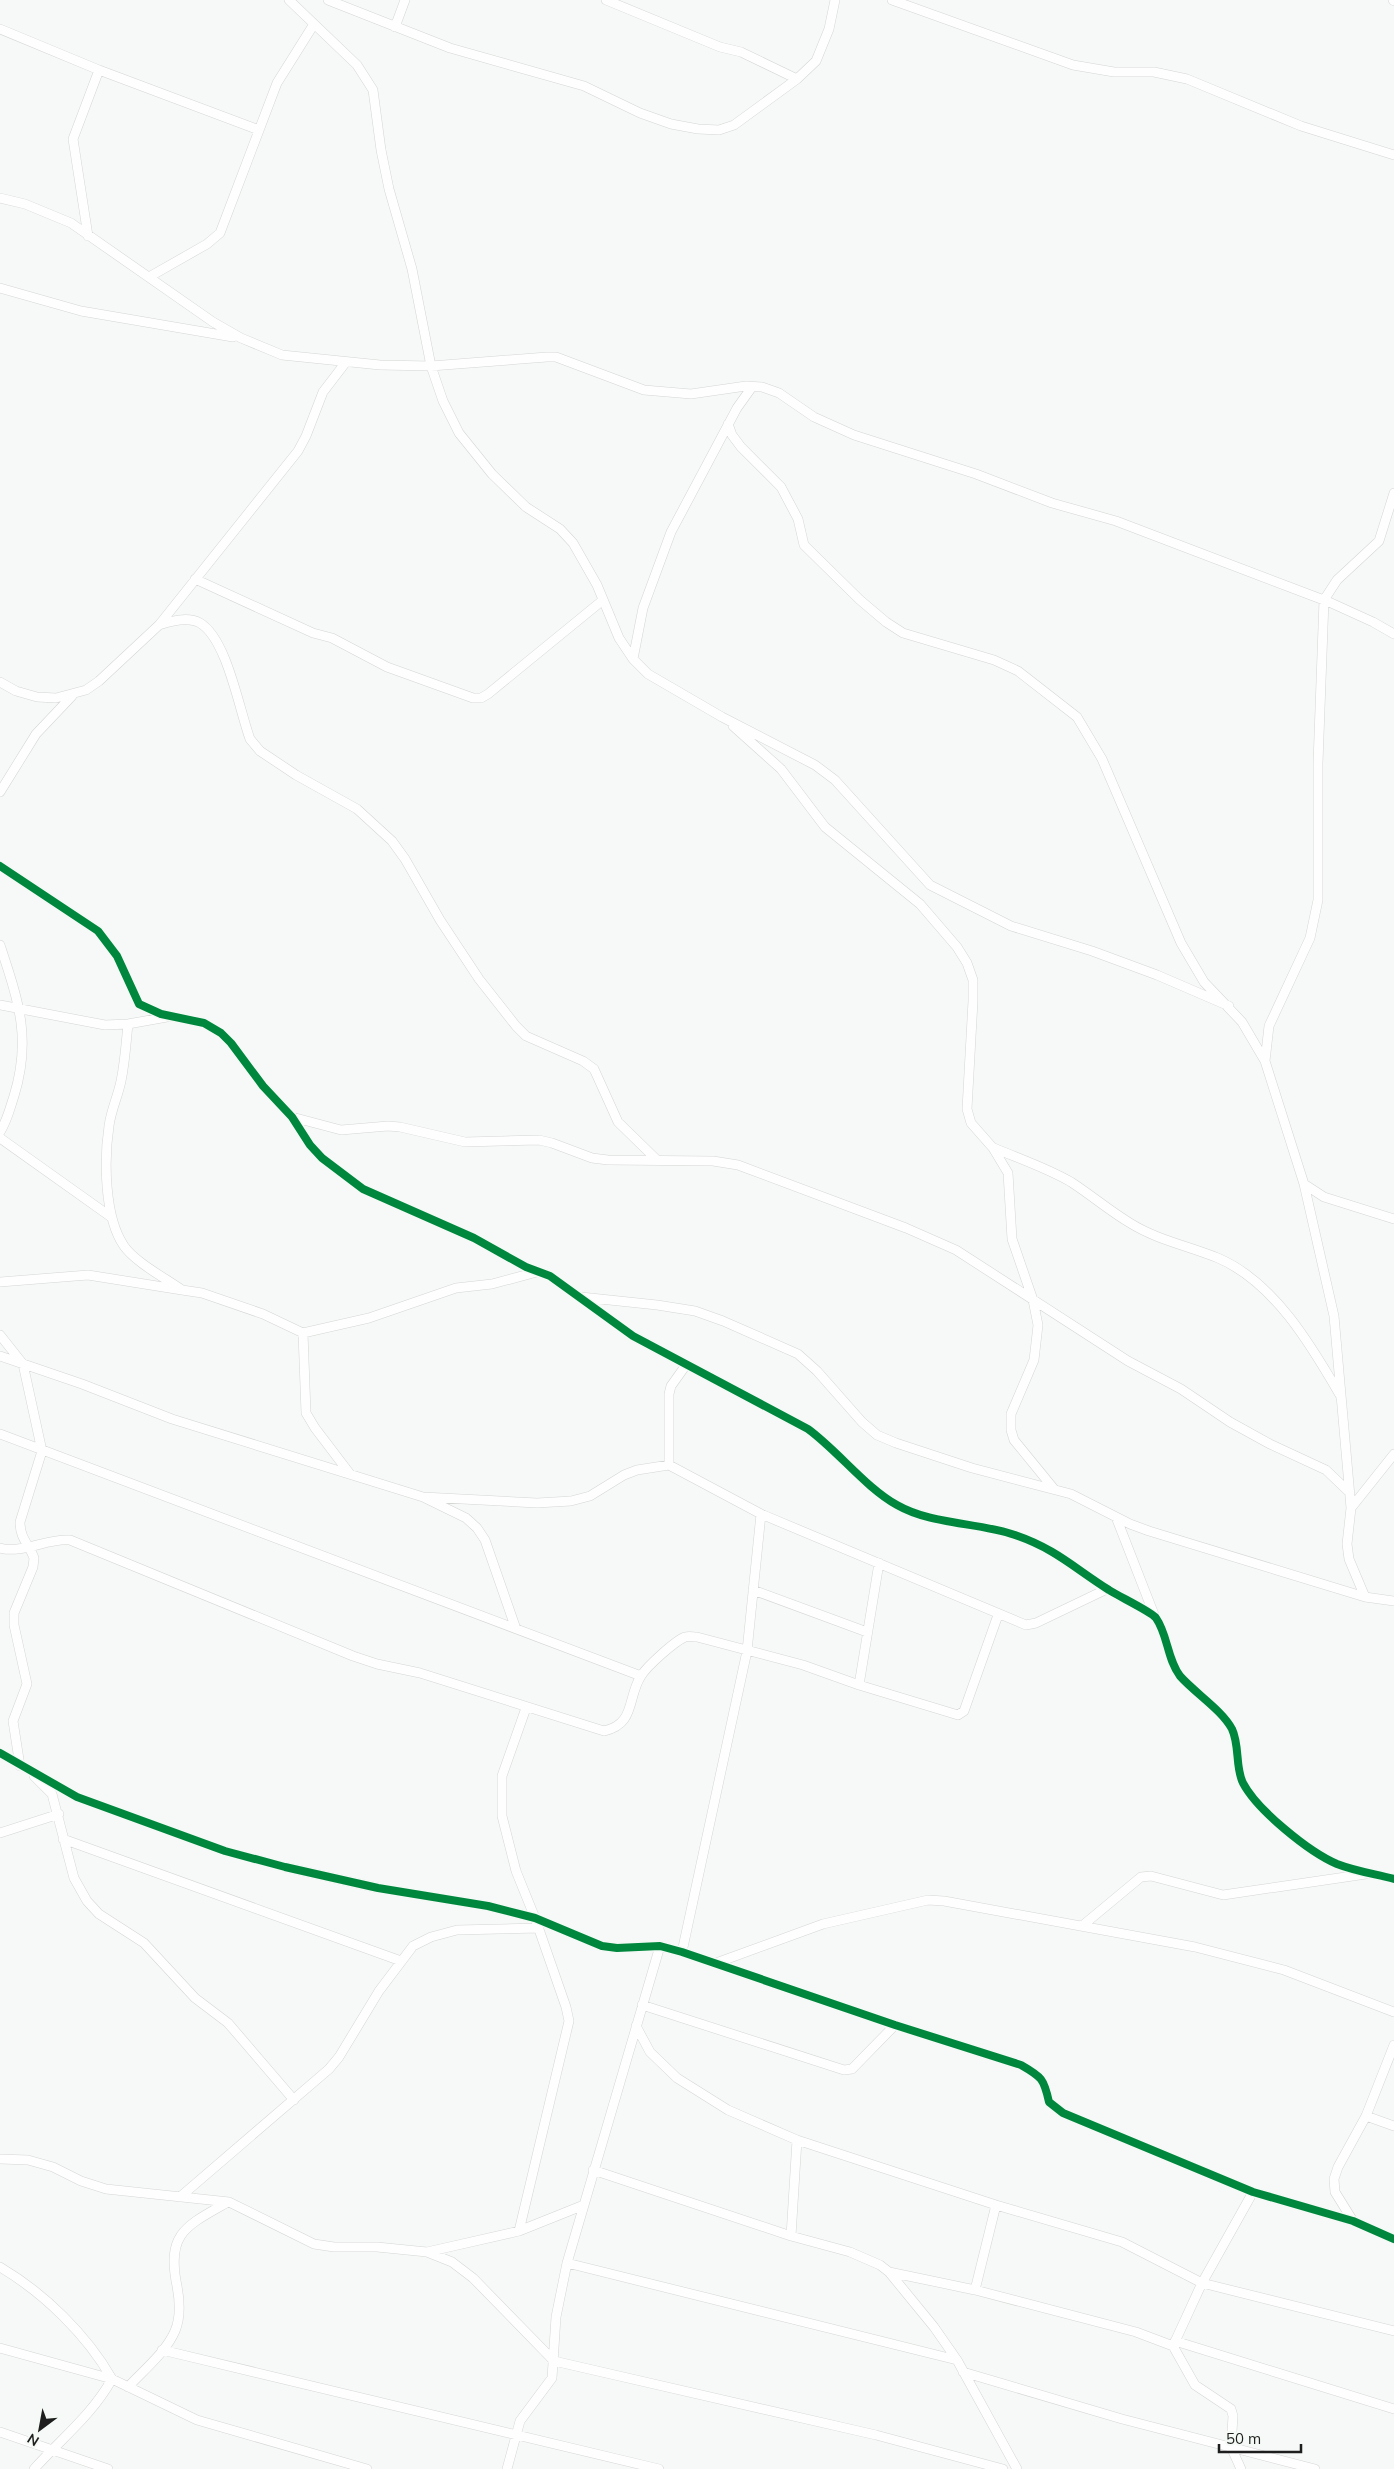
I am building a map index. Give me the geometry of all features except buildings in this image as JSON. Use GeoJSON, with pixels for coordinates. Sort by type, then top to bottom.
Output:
{"type":"FeatureCollection","features":[{"type":"Feature","properties":{"kind":"street"},"geometry":{"type":"LineString","coordinates":[[289,0],[357,65],[373,90],[383,158],[412,269],[431,366],[443,401],[459,433],[474,455],[526,507],[560,529],[573,543],[597,585],[619,638],[633,659],[648,674],[660,682],[722,717],[793,752],[835,780],[930,885],[944,894],[1011,926],[1092,951],[1157,975],[1229,1006]]}},
{"type":"Feature","properties":{"kind":"street"},"geometry":{"type":"LineString","coordinates":[[328,0],[450,48],[584,86],[640,113],[671,124],[698,129],[719,130],[734,125],[797,79],[816,61],[829,29],[835,0]]}},
{"type":"Feature","properties":{"kind":"street"},"geometry":{"type":"LineString","coordinates":[[395,27],[405,0]]}},
{"type":"Feature","properties":{"kind":"street"},"geometry":{"type":"LineString","coordinates":[[606,0],[720,47],[741,52],[797,79]]}},
{"type":"Feature","properties":{"kind":"street"},"geometry":{"type":"LineString","coordinates":[[892,0],[1073,65],[1114,72],[1154,72],[1187,79],[1301,126],[1394,155]]}},
{"type":"Feature","properties":{"kind":"street"},"geometry":{"type":"LineString","coordinates":[[149,277],[207,244],[220,232],[277,83],[314,24]]}},
{"type":"Feature","properties":{"kind":"street"},"geometry":{"type":"LineString","coordinates":[[0,29],[99,70],[259,130]]}},
{"type":"Feature","properties":{"kind":"street"},"geometry":{"type":"LineString","coordinates":[[88,236],[73,138],[99,70]]}},
{"type":"Feature","properties":{"kind":"street"},"geometry":{"type":"LineString","coordinates":[[0,198],[53,215],[71,223],[213,322],[241,338],[282,355],[346,362],[431,366],[556,357],[644,390],[690,394],[752,387],[779,393],[814,417],[854,435],[976,474],[1052,504],[1116,521],[1324,600],[1373,622],[1394,634]]}},
{"type":"Feature","properties":{"kind":"street"},"geometry":{"type":"LineString","coordinates":[[0,288],[81,311],[241,338]]}},
{"type":"Feature","properties":{"kind":"street"},"geometry":{"type":"LineString","coordinates":[[0,682],[16,691],[37,697],[56,698],[72,695],[99,681],[159,625],[298,451],[306,436],[323,392],[346,362]]}},
{"type":"Feature","properties":{"kind":"street"},"geometry":{"type":"LineString","coordinates":[[633,659],[643,608],[671,532],[728,424],[752,387]]}},
{"type":"Feature","properties":{"kind":"street"},"geometry":{"type":"LineString","coordinates":[[728,424],[740,447],[781,487],[795,513],[804,544],[860,600],[886,622],[903,632],[994,660],[1018,671],[1077,717],[1102,759],[1181,943],[1204,982],[1229,1006],[1242,1022],[1265,1061],[1304,1184],[1334,1316],[1351,1508],[1347,1544],[1349,1559],[1365,1597]]}},
{"type":"Feature","properties":{"kind":"street"},"geometry":{"type":"LineString","coordinates":[[1265,1061],[1269,1026],[1310,938],[1318,900],[1318,764],[1324,600],[1337,580],[1379,541],[1394,493]]}},
{"type":"Feature","properties":{"kind":"street"},"geometry":{"type":"LineString","coordinates":[[195,578],[313,633],[332,638],[386,667],[473,698],[481,698],[488,694],[603,600]]}},
{"type":"Feature","properties":{"kind":"street"},"geometry":{"type":"LineString","coordinates":[[159,625],[183,619],[199,622],[211,632],[221,646],[250,739],[260,751],[296,776],[357,809],[392,841],[405,859],[440,920],[479,979],[516,1026],[526,1036],[583,1061],[594,1069],[618,1122],[658,1160]]}},
{"type":"Feature","properties":{"kind":"street"},"geometry":{"type":"LineString","coordinates":[[0,792],[36,734],[72,695]]}},
{"type":"Feature","properties":{"kind":"street"},"geometry":{"type":"LineString","coordinates":[[722,717],[781,768],[825,828],[920,904],[957,947],[967,964],[973,980],[967,1109],[971,1123],[993,1148],[1008,1173],[1012,1238],[1033,1300],[1038,1325],[1038,1342],[1034,1360],[1011,1414],[1011,1430],[1014,1440],[1054,1489]]}},
{"type":"Feature","properties":{"kind":"street"},"geometry":{"type":"LineString","coordinates":[[0,866],[98,931],[117,956],[139,1004],[161,1014],[204,1023],[221,1033],[231,1043],[263,1086],[292,1117],[310,1145],[322,1158],[363,1189],[474,1238],[537,1272],[550,1276],[633,1336],[808,1429],[824,1440],[881,1494],[897,1505],[915,1513],[1013,1534],[1041,1545],[1059,1554],[1107,1589],[1155,1617]]}},
{"type":"Feature","properties":{"kind":"street"},"geometry":{"type":"LineString","coordinates":[[0,945],[23,1026],[24,1053],[22,1071],[0,1132]]}},
{"type":"Feature","properties":{"kind":"street"},"geometry":{"type":"LineString","coordinates":[[0,1005],[86,1022],[128,1024],[174,1016]]}},
{"type":"Feature","properties":{"kind":"street"},"geometry":{"type":"LineString","coordinates":[[128,1024],[121,1083],[109,1124],[107,1140],[107,1174],[111,1217],[128,1250],[182,1290]]}},
{"type":"Feature","properties":{"kind":"street"},"geometry":{"type":"LineString","coordinates":[[292,1117],[341,1130],[388,1126],[452,1141],[486,1143],[538,1140],[552,1143],[592,1158],[726,1162],[738,1165],[932,1238],[956,1250],[1128,1361],[1181,1389],[1238,1427],[1326,1470],[1348,1491]]}},
{"type":"Feature","properties":{"kind":"street"},"geometry":{"type":"LineString","coordinates":[[0,1138],[111,1217]]}},
{"type":"Feature","properties":{"kind":"street"},"geometry":{"type":"LineString","coordinates":[[993,1148],[1070,1182],[1145,1232],[1238,1268],[1256,1282],[1296,1326],[1314,1350],[1341,1398]]}},
{"type":"Feature","properties":{"kind":"street"},"geometry":{"type":"LineString","coordinates":[[1304,1184],[1324,1197],[1394,1219]]}},
{"type":"Feature","properties":{"kind":"street"},"geometry":{"type":"LineString","coordinates":[[0,1282],[88,1275],[182,1290],[202,1294],[263,1314],[303,1333],[369,1318],[456,1288],[492,1284],[537,1272]]}},
{"type":"Feature","properties":{"kind":"street"},"geometry":{"type":"LineString","coordinates":[[578,1297],[658,1305],[695,1312],[723,1321],[798,1354],[818,1371],[862,1422],[877,1435],[896,1443],[972,1468],[1071,1494],[1149,1531],[1365,1597],[1394,1601]]}},
{"type":"Feature","properties":{"kind":"street"},"geometry":{"type":"LineString","coordinates":[[303,1333],[306,1414],[350,1474]]}},
{"type":"Feature","properties":{"kind":"street"},"geometry":{"type":"LineString","coordinates":[[0,1335],[23,1364],[42,1451],[20,1522],[20,1530],[26,1546],[34,1558],[33,1567],[14,1613],[14,1625],[27,1684],[13,1721],[21,1766],[52,1794],[59,1814],[74,1878],[87,1901],[99,1914],[144,1944],[195,1998],[228,2023],[294,2100]]}},
{"type":"Feature","properties":{"kind":"street"},"geometry":{"type":"LineString","coordinates":[[0,1356],[91,1387],[172,1418],[423,1497],[466,1518],[477,1528],[485,1540],[516,1629]]}},
{"type":"Feature","properties":{"kind":"street"},"geometry":{"type":"LineString","coordinates":[[669,1465],[669,1394],[671,1386],[686,1365]]}},
{"type":"Feature","properties":{"kind":"street"},"geometry":{"type":"LineString","coordinates":[[0,1434],[641,1676]]}},
{"type":"Feature","properties":{"kind":"street"},"geometry":{"type":"LineString","coordinates":[[1351,1508],[1394,1454]]}},
{"type":"Feature","properties":{"kind":"street"},"geometry":{"type":"LineString","coordinates":[[423,1497],[537,1503],[571,1501],[590,1496],[637,1470],[669,1465],[761,1514],[1026,1624],[1036,1624],[1107,1589]]}},
{"type":"Feature","properties":{"kind":"street"},"geometry":{"type":"LineString","coordinates":[[682,1952],[747,1651],[761,1514]]}},
{"type":"Feature","properties":{"kind":"street"},"geometry":{"type":"LineString","coordinates":[[1116,1517],[1173,1664],[1180,1675],[1232,1729],[1238,1750],[1239,1774],[1253,1796],[1308,1848],[1340,1865],[1394,1879]]}},
{"type":"Feature","properties":{"kind":"street"},"geometry":{"type":"LineString","coordinates":[[0,1548],[13,1550],[60,1539],[70,1540],[353,1656],[420,1673],[526,1708],[604,1731],[612,1729],[621,1723],[628,1712],[641,1676],[676,1643],[687,1636],[802,1665],[859,1685],[958,1715],[964,1711],[998,1614]]}},
{"type":"Feature","properties":{"kind":"street"},"geometry":{"type":"LineString","coordinates":[[859,1685],[879,1563]]}},
{"type":"Feature","properties":{"kind":"street"},"geometry":{"type":"LineString","coordinates":[[753,1590],[868,1632]]}},
{"type":"Feature","properties":{"kind":"street"},"geometry":{"type":"LineString","coordinates":[[519,2231],[568,2021],[568,2014],[539,1928],[516,1871],[502,1816],[502,1776],[526,1708]]}},
{"type":"Feature","properties":{"kind":"street"},"geometry":{"type":"LineString","coordinates":[[0,1753],[78,1796],[225,1851],[369,1886],[470,1902],[535,1918],[602,1946],[617,1948],[660,1946],[1021,2065],[1037,2074],[1044,2081],[1049,2102],[1063,2113],[1253,2192],[1352,2222],[1394,2238]]}},
{"type":"Feature","properties":{"kind":"street"},"geometry":{"type":"LineString","coordinates":[[0,1833],[59,1814]]}},
{"type":"Feature","properties":{"kind":"street"},"geometry":{"type":"LineString","coordinates":[[64,1838],[401,1961]]}},
{"type":"Feature","properties":{"kind":"street"},"geometry":{"type":"LineString","coordinates":[[1082,1926],[1141,1877],[1151,1876],[1223,1894],[1371,1873]]}},
{"type":"Feature","properties":{"kind":"street"},"geometry":{"type":"LineString","coordinates":[[716,1963],[823,1924],[928,1900],[944,1901],[1195,1947],[1284,1970],[1394,2012]]}},
{"type":"Feature","properties":{"kind":"street"},"geometry":{"type":"LineString","coordinates":[[180,2197],[320,2078],[340,2057],[379,1991],[413,1946],[431,1937],[457,1930],[539,1928]]}},
{"type":"Feature","properties":{"kind":"street"},"geometry":{"type":"LineString","coordinates":[[507,2469],[520,2421],[552,2378],[556,2317],[567,2263],[660,1946]]}},
{"type":"Feature","properties":{"kind":"street"},"geometry":{"type":"LineString","coordinates":[[642,2006],[844,2070],[852,2069],[895,2025]]}},
{"type":"Feature","properties":{"kind":"street"},"geometry":{"type":"LineString","coordinates":[[636,2026],[650,2052],[677,2078],[728,2110],[797,2140],[996,2205],[1122,2242],[1202,2283],[1394,2331]]}},
{"type":"Feature","properties":{"kind":"street"},"geometry":{"type":"LineString","coordinates":[[1352,2222],[1336,2192],[1334,2179],[1338,2167],[1366,2116],[1394,2045]]}},
{"type":"Feature","properties":{"kind":"street"},"geometry":{"type":"LineString","coordinates":[[1366,2116],[1394,2126]]}},
{"type":"Feature","properties":{"kind":"street"},"geometry":{"type":"LineString","coordinates":[[791,2236],[797,2140]]}},
{"type":"Feature","properties":{"kind":"street"},"geometry":{"type":"LineString","coordinates":[[0,2159],[28,2160],[53,2167],[106,2189],[229,2202],[314,2244],[334,2248],[377,2248],[427,2252],[452,2262],[473,2278],[554,2361],[876,2435],[1003,2469]]}},
{"type":"Feature","properties":{"kind":"street"},"geometry":{"type":"LineString","coordinates":[[594,2170],[791,2236],[868,2258],[889,2272],[934,2327],[957,2360],[1017,2469]]}},
{"type":"Feature","properties":{"kind":"street"},"geometry":{"type":"LineString","coordinates":[[1174,2343],[1202,2283],[1253,2192]]}},
{"type":"Feature","properties":{"kind":"street"},"geometry":{"type":"LineString","coordinates":[[128,2387],[162,2350],[175,2332],[180,2309],[174,2251],[179,2236],[195,2221],[229,2202]]}},
{"type":"Feature","properties":{"kind":"street"},"geometry":{"type":"LineString","coordinates":[[427,2252],[519,2231],[584,2205]]}},
{"type":"Feature","properties":{"kind":"street"},"geometry":{"type":"LineString","coordinates":[[975,2290],[996,2205]]}},
{"type":"Feature","properties":{"kind":"street"},"geometry":{"type":"LineString","coordinates":[[567,2263],[957,2360]]}},
{"type":"Feature","properties":{"kind":"street"},"geometry":{"type":"LineString","coordinates":[[0,2267],[36,2293],[71,2326],[98,2355],[112,2379]]}},
{"type":"Feature","properties":{"kind":"street"},"geometry":{"type":"LineString","coordinates":[[889,2272],[975,2290],[1136,2332],[1394,2409]]}},
{"type":"Feature","properties":{"kind":"street"},"geometry":{"type":"LineString","coordinates":[[1174,2343],[1195,2385],[1231,2409],[1233,2416],[1231,2447],[1241,2469]]}},
{"type":"Feature","properties":{"kind":"street"},"geometry":{"type":"LineString","coordinates":[[0,2348],[112,2379],[197,2420],[366,2469]]}},
{"type":"Feature","properties":{"kind":"street"},"geometry":{"type":"LineString","coordinates":[[162,2350],[660,2469]]}},
{"type":"Feature","properties":{"kind":"street"},"geometry":{"type":"LineString","coordinates":[[963,2372],[1122,2420],[1315,2469]]}},
{"type":"Feature","properties":{"kind":"street"},"geometry":{"type":"LineString","coordinates":[[34,2469],[87,2415],[101,2398],[112,2379]]}},
{"type":"Feature","properties":{"kind":"street"},"geometry":{"type":"LineString","coordinates":[[0,2432],[108,2469]]}},
{"type":"Feature","properties":{"kind":"cycle path"},"geometry":{"type":"LineString","coordinates":[[0,866],[98,931],[117,956],[139,1004],[161,1014],[204,1023],[221,1033],[231,1043],[263,1086],[292,1117],[310,1145],[322,1158],[363,1189],[474,1238],[526,1267],[550,1276],[633,1336],[808,1429],[874,1489],[897,1505],[940,1520],[1000,1531],[1029,1540],[1054,1553],[1109,1590],[1153,1615],[1160,1625],[1172,1662],[1180,1676],[1222,1715],[1232,1729],[1243,1783],[1260,1805],[1285,1829],[1325,1858],[1351,1869],[1394,1879]]}},
{"type":"Feature","properties":{"kind":"cycle path"},"geometry":{"type":"LineString","coordinates":[[0,1753],[77,1797],[225,1851],[378,1888],[488,1906],[535,1918],[602,1946],[617,1948],[660,1946],[1021,2065],[1041,2079],[1049,2102],[1063,2113],[1253,2192],[1353,2221],[1394,2239]]}}]}
